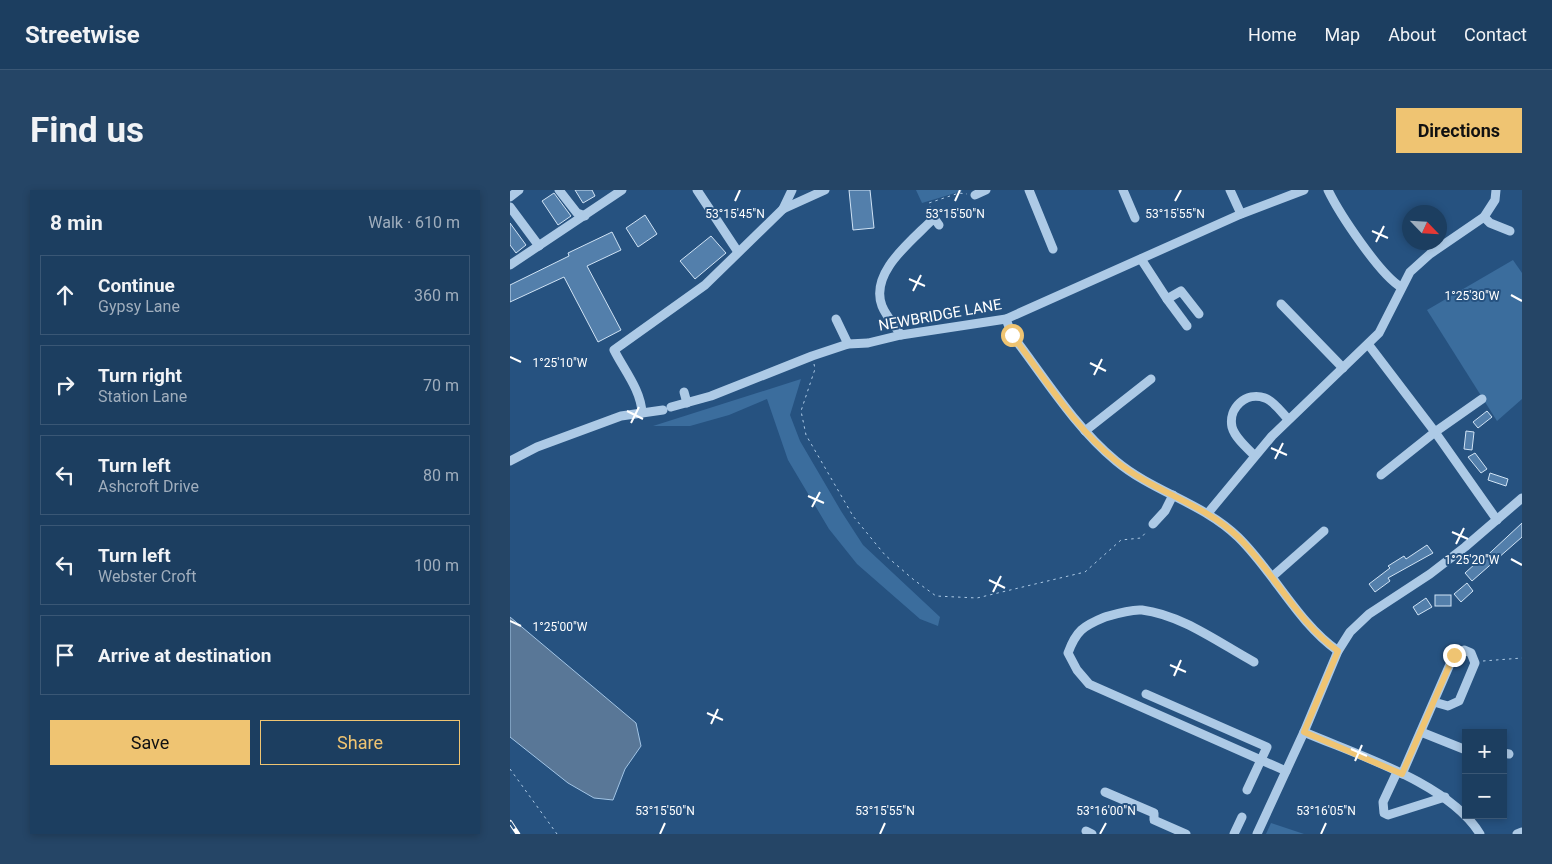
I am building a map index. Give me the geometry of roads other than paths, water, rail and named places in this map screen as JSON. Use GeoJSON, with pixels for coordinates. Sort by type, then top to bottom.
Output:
{"type":"FeatureCollection","features":[{"type":"Feature","properties":{"kind":"street"},"geometry":{"type":"LineString","coordinates":[[510,197],[519,190]]}},
{"type":"Feature","properties":{"kind":"street"},"geometry":{"type":"LineString","coordinates":[[559,190],[577,213],[585,216]]}},
{"type":"Feature","properties":{"kind":"street"},"geometry":{"type":"LineString","coordinates":[[510,265],[622,190]]}},
{"type":"Feature","properties":{"kind":"street"},"geometry":{"type":"LineString","coordinates":[[697,190],[738,252]]}},
{"type":"Feature","properties":{"kind":"street"},"geometry":{"type":"LineString","coordinates":[[783,209],[792,190]]}},
{"type":"Feature","properties":{"kind":"street"},"geometry":{"type":"LineString","coordinates":[[802,190],[813,195]]}},
{"type":"Feature","properties":{"kind":"street"},"geometry":{"type":"LineString","coordinates":[[642,413],[642,402],[614,350],[705,285],[783,209],[825,190]]}},
{"type":"Feature","properties":{"kind":"street"},"geometry":{"type":"LineString","coordinates":[[975,194],[986,190]]}},
{"type":"Feature","properties":{"kind":"street"},"geometry":{"type":"LineString","coordinates":[[1029,190],[1053,249]]}},
{"type":"Feature","properties":{"kind":"street"},"geometry":{"type":"LineString","coordinates":[[1123,190],[1135,218]]}},
{"type":"Feature","properties":{"kind":"street"},"geometry":{"type":"LineString","coordinates":[[1230,190],[1241,214]]}},
{"type":"Feature","properties":{"kind":"street","name":"NEWBRIDGE LANE"},"geometry":{"type":"LineString","coordinates":[[510,461],[590,426],[621,416],[667,408],[710,396],[848,344],[868,343],[900,335],[1006,318],[1241,214],[1304,190]]}},
{"type":"Feature","properties":{"kind":"street"},"geometry":{"type":"LineString","coordinates":[[1328,190],[1390,281],[1401,287]]}},
{"type":"Feature","properties":{"kind":"street"},"geometry":{"type":"LineString","coordinates":[[1208,513],[1254,455],[1288,419],[1379,332],[1410,272],[1430,254],[1484,217],[1495,200],[1496,190]]}},
{"type":"Feature","properties":{"kind":"street"},"geometry":{"type":"LineString","coordinates":[[510,207],[539,246]]}},
{"type":"Feature","properties":{"kind":"street"},"geometry":{"type":"LineString","coordinates":[[1484,217],[1490,223],[1510,231]]}},
{"type":"Feature","properties":{"kind":"street"},"geometry":{"type":"LineString","coordinates":[[900,335],[882,306],[879,289],[881,278],[889,266],[937,221]]}},
{"type":"Feature","properties":{"kind":"street"},"geometry":{"type":"LineString","coordinates":[[1141,259],[1187,326]]}},
{"type":"Feature","properties":{"kind":"street"},"geometry":{"type":"LineString","coordinates":[[1167,299],[1181,291],[1199,314]]}},
{"type":"Feature","properties":{"kind":"street"},"geometry":{"type":"LineString","coordinates":[[1281,304],[1343,368]]}},
{"type":"Feature","properties":{"kind":"street"},"geometry":{"type":"LineString","coordinates":[[1006,318],[1012,335],[1085,431],[1116,461],[1143,479],[1208,513],[1237,536],[1273,576],[1319,638],[1338,651]]}},
{"type":"Feature","properties":{"kind":"street"},"geometry":{"type":"LineString","coordinates":[[836,319],[848,344]]}},
{"type":"Feature","properties":{"kind":"street"},"geometry":{"type":"LineString","coordinates":[[1368,344],[1435,432],[1496,520]]}},
{"type":"Feature","properties":{"kind":"street"},"geometry":{"type":"LineString","coordinates":[[1085,431],[1151,379]]}},
{"type":"Feature","properties":{"kind":"street"},"geometry":{"type":"LineString","coordinates":[[684,392],[687,403]]}},
{"type":"Feature","properties":{"kind":"street"},"geometry":{"type":"LineString","coordinates":[[1254,455],[1232,428],[1232,413],[1242,400],[1253,395],[1267,398],[1288,419]]}},
{"type":"Feature","properties":{"kind":"street"},"geometry":{"type":"LineString","coordinates":[[1381,475],[1435,432],[1482,399]]}},
{"type":"Feature","properties":{"kind":"street"},"geometry":{"type":"LineString","coordinates":[[1153,524],[1165,511],[1174,495]]}},
{"type":"Feature","properties":{"kind":"street"},"geometry":{"type":"LineString","coordinates":[[1257,834],[1304,732],[1338,651],[1350,632],[1369,614],[1430,574],[1522,498]]}},
{"type":"Feature","properties":{"kind":"street"},"geometry":{"type":"LineString","coordinates":[[1273,576],[1324,531]]}},
{"type":"Feature","properties":{"kind":"street"},"geometry":{"type":"LineString","coordinates":[[1254,662],[1170,616],[1140,610],[1110,615],[1086,624],[1074,638],[1068,653],[1077,670],[1089,684],[1286,771]]}},
{"type":"Feature","properties":{"kind":"street"},"geometry":{"type":"LineString","coordinates":[[1434,702],[1448,706],[1459,701],[1475,662],[1471,653],[1464,650],[1454,655],[1420,732],[1383,802],[1384,813],[1388,815],[1445,797]]}},
{"type":"Feature","properties":{"kind":"street"},"geometry":{"type":"LineString","coordinates":[[1146,694],[1267,747],[1247,790]]}},
{"type":"Feature","properties":{"kind":"street"},"geometry":{"type":"LineString","coordinates":[[1202,734],[1208,721]]}},
{"type":"Feature","properties":{"kind":"street"},"geometry":{"type":"LineString","coordinates":[[1304,732],[1400,773],[1445,797],[1480,834]]}},
{"type":"Feature","properties":{"kind":"street"},"geometry":{"type":"LineString","coordinates":[[1420,732],[1462,748]]}},
{"type":"Feature","properties":{"kind":"street"},"geometry":{"type":"LineString","coordinates":[[1105,792],[1154,813],[1154,820],[1186,834]]}},
{"type":"Feature","properties":{"kind":"street"},"geometry":{"type":"LineString","coordinates":[[1234,834],[1242,817]]}},
{"type":"Feature","properties":{"kind":"street"},"geometry":{"type":"LineString","coordinates":[[1518,834],[1522,832]]}},
{"type":"Feature","properties":{"kind":"railway"},"geometry":{"type":"LineString","coordinates":[[510,822],[518,834]]}}]}
